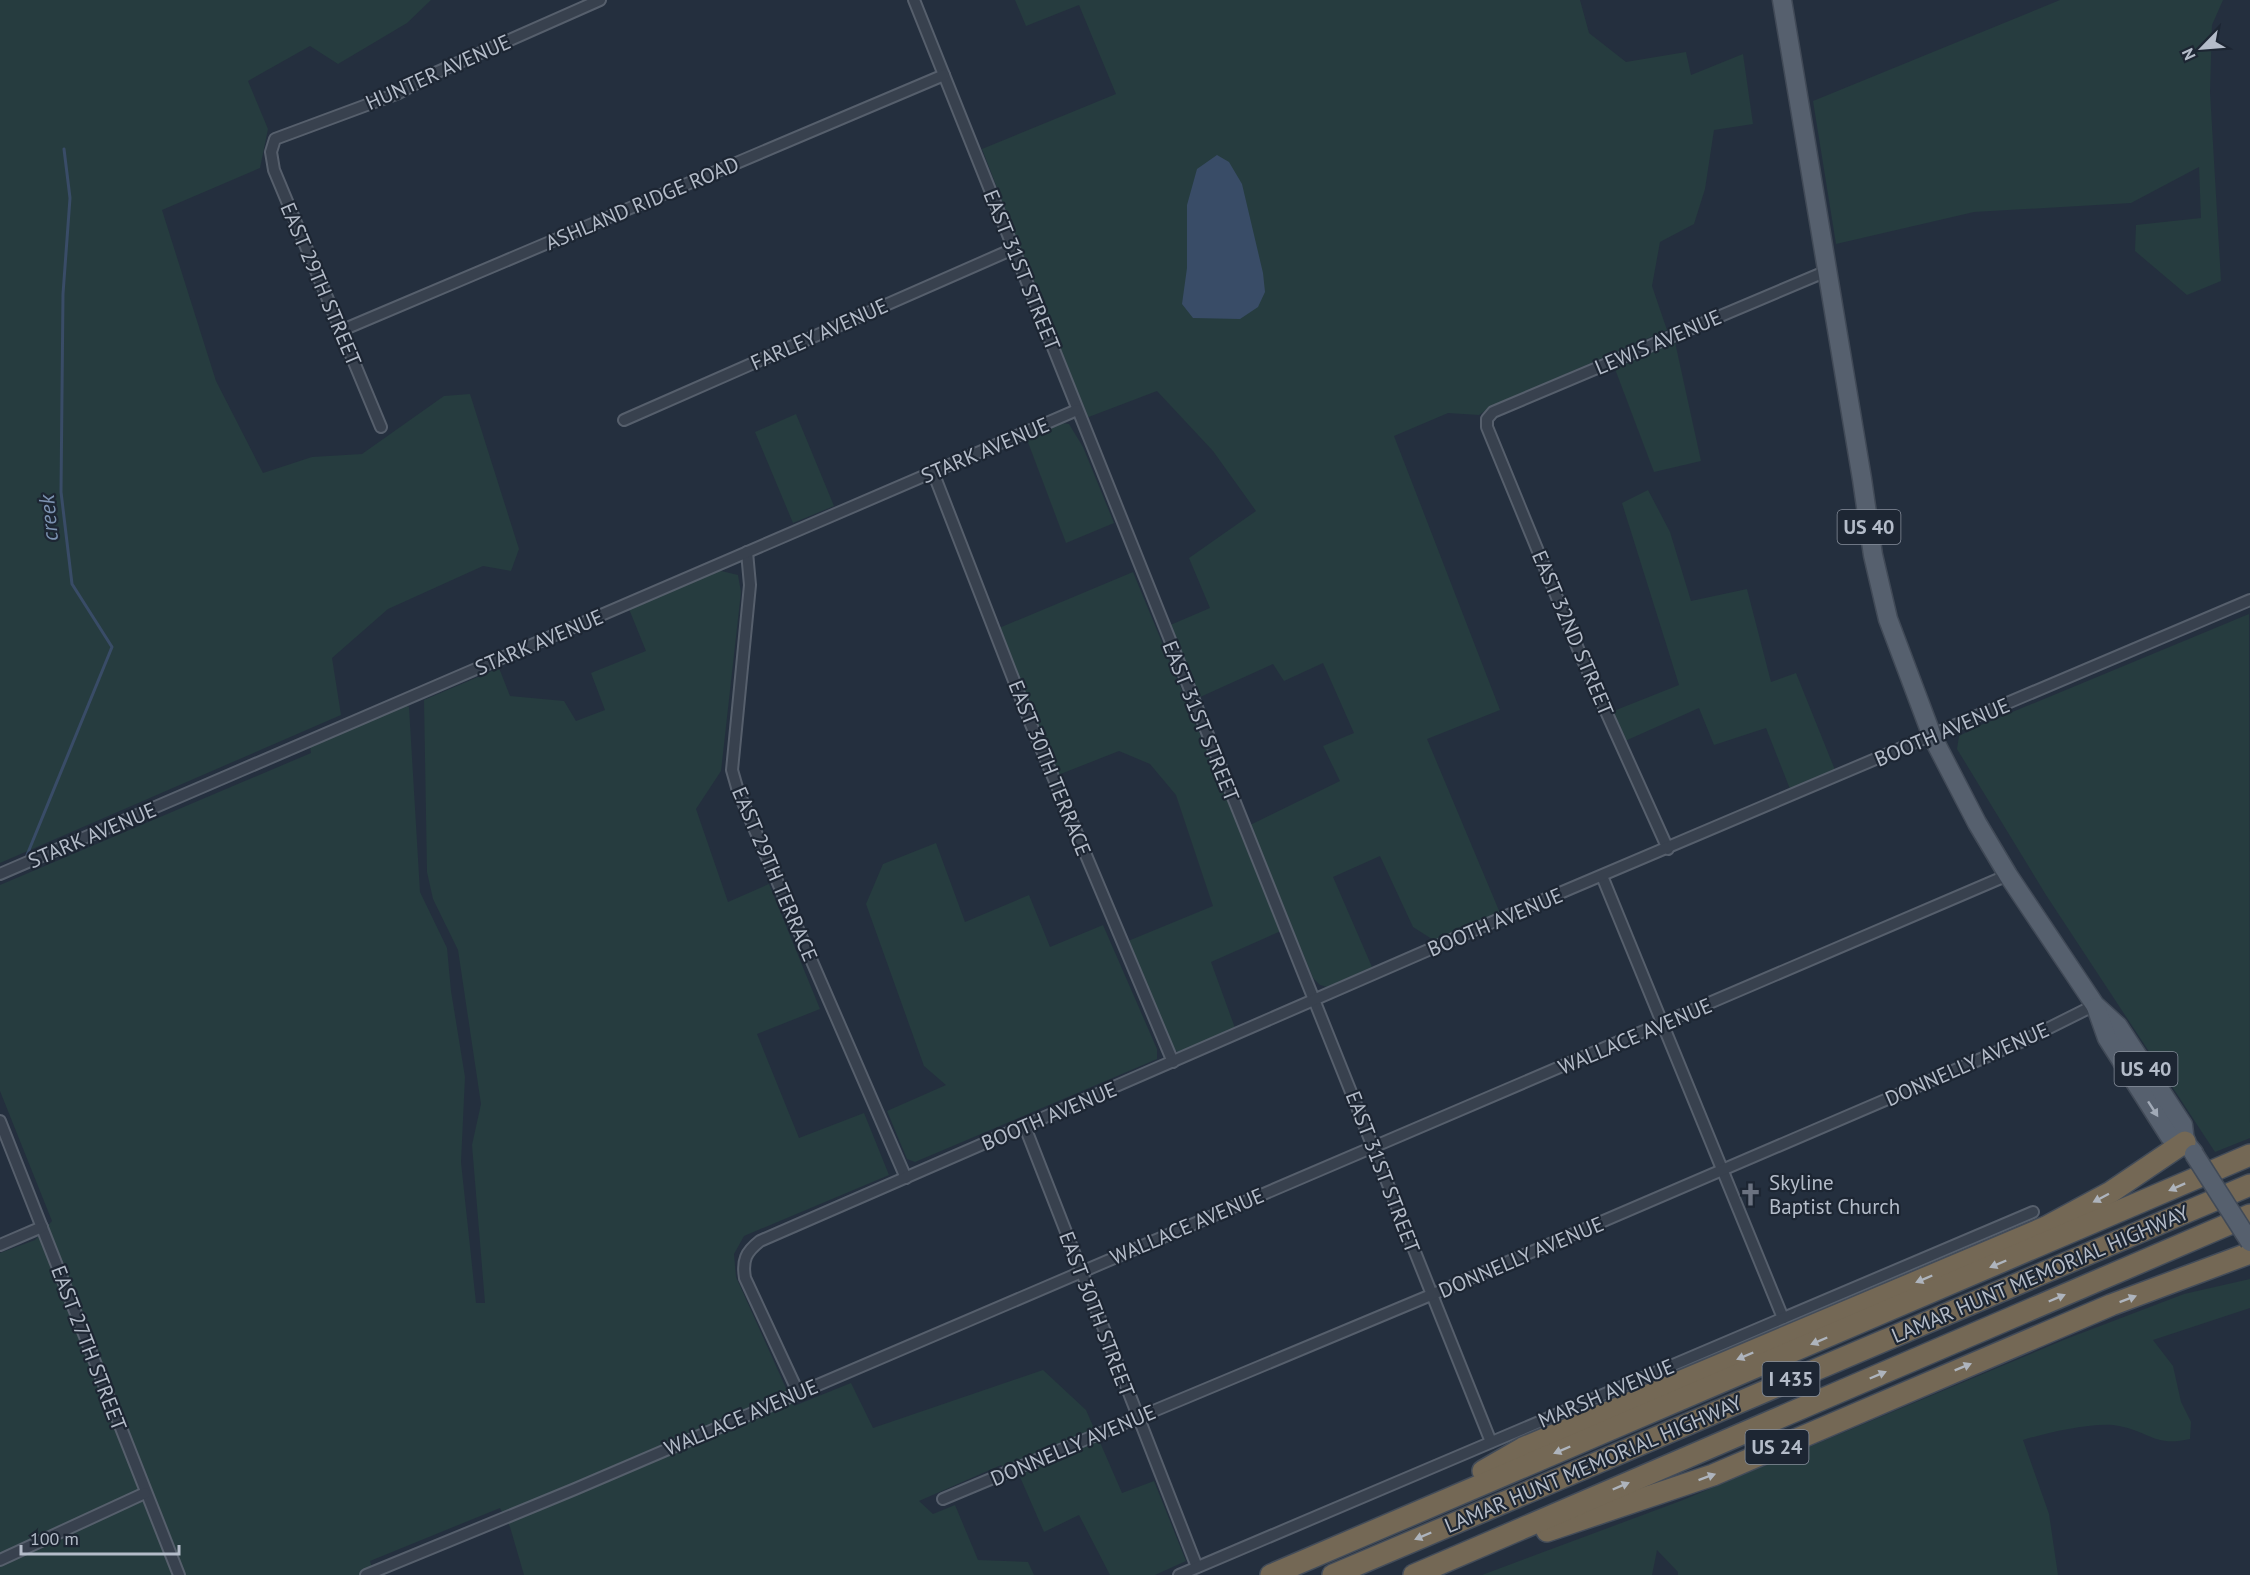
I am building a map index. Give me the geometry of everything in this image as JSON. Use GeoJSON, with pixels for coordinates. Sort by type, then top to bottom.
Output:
{"type":"FeatureCollection","features":[{"type":"Feature","properties":{"kind":"highway"},"geometry":{"type":"LineString","coordinates":[[1442,1500],[1466,1481],[1523,1448],[2046,1227],[2189,1148]]}},
{"type":"Feature","properties":{"kind":"highway"},"geometry":{"type":"LineString","coordinates":[[1271,1575],[2250,1155]]}},
{"type":"Feature","properties":{"kind":"highway","name":"LAMAR HUNT MEMORIAL HIGHWAY"},"geometry":{"type":"LineString","coordinates":[[1333,1575],[2250,1185]]}},
{"type":"Feature","properties":{"kind":"highway","name":"LAMAR HUNT MEMORIAL HIGHWAY"},"geometry":{"type":"LineString","coordinates":[[1414,1575],[2250,1215]]}},
{"type":"Feature","properties":{"kind":"highway"},"geometry":{"type":"LineString","coordinates":[[2162,1285],[2250,1253]]}},
{"type":"Feature","properties":{"kind":"highway","name":"US 24"},"geometry":{"type":"LineString","coordinates":[[1490,1542],[1539,1534],[1713,1475],[1952,1371],[2162,1285],[2250,1262]]}},
{"type":"Feature","properties":{"kind":"main road","name":"US 40"},"geometry":{"type":"LineString","coordinates":[[1782,0],[1873,555],[1890,623],[1932,736],[1977,823],[2008,875],[2095,1005],[2118,1026],[2124,1035],[2182,1125],[2189,1148],[2250,1242]]}},
{"type":"Feature","properties":{"kind":"street","name":"HUNTER AVENUE"},"geometry":{"type":"LineString","coordinates":[[274,139],[399,93],[433,74],[600,0]]}},
{"type":"Feature","properties":{"kind":"street","name":"EAST 31ST STREET"},"geometry":{"type":"LineString","coordinates":[[914,0],[1491,1442]]}},
{"type":"Feature","properties":{"kind":"street","name":"ASHLAND RIDGE ROAD"},"geometry":{"type":"LineString","coordinates":[[340,331],[944,75]]}},
{"type":"Feature","properties":{"kind":"street","name":"EAST 29TH STREET"},"geometry":{"type":"LineString","coordinates":[[274,139],[271,152],[273,170],[381,428]]}},
{"type":"Feature","properties":{"kind":"street","name":"FARLEY AVENUE"},"geometry":{"type":"LineString","coordinates":[[624,420],[1013,249]]}},
{"type":"Feature","properties":{"kind":"street","name":"LEWIS AVENUE"},"geometry":{"type":"LineString","coordinates":[[1490,414],[1827,271]]}},
{"type":"Feature","properties":{"kind":"street","name":"STARK AVENUE"},"geometry":{"type":"LineString","coordinates":[[0,874],[1077,410]]}},
{"type":"Feature","properties":{"kind":"street","name":"EAST 32ND STREET"},"geometry":{"type":"LineString","coordinates":[[1490,414],[1487,427],[1558,602],[1668,849]]}},
{"type":"Feature","properties":{"kind":"street","name":"EAST 30TH TERRACE"},"geometry":{"type":"LineString","coordinates":[[933,472],[1030,722],[1173,1062]]}},
{"type":"Feature","properties":{"kind":"street","name":"EAST 29TH TERRACE"},"geometry":{"type":"LineString","coordinates":[[747,552],[750,585],[732,770],[738,791],[906,1178]]}},
{"type":"Feature","properties":{"kind":"street","name":"BOOTH AVENUE"},"geometry":{"type":"LineString","coordinates":[[798,1392],[745,1278],[743,1265],[746,1255],[760,1241],[1602,876],[2250,600]]}},
{"type":"Feature","properties":{"kind":"street","name":"WALLACE AVENUE"},"geometry":{"type":"LineString","coordinates":[[366,1575],[575,1489],[2008,875]]}},
{"type":"Feature","properties":{"kind":"street"},"geometry":{"type":"LineString","coordinates":[[1602,876],[1783,1318]]}},
{"type":"Feature","properties":{"kind":"street","name":"DONNELLY AVENUE"},"geometry":{"type":"LineString","coordinates":[[943,1499],[1431,1295],[2025,1040],[2095,1005]]}},
{"type":"Feature","properties":{"kind":"street","name":"EAST 27TH STREET"},"geometry":{"type":"LineString","coordinates":[[0,1121],[179,1575]]}},
{"type":"Feature","properties":{"kind":"street","name":"EAST 30TH STREET"},"geometry":{"type":"LineString","coordinates":[[1025,1126],[1197,1567]]}},
{"type":"Feature","properties":{"kind":"street","name":"MARSH AVENUE"},"geometry":{"type":"LineString","coordinates":[[1179,1575],[2033,1212]]}},
{"type":"Feature","properties":{"kind":"street"},"geometry":{"type":"LineString","coordinates":[[0,1245],[42,1227]]}},
{"type":"Feature","properties":{"kind":"street"},"geometry":{"type":"LineString","coordinates":[[0,1560],[145,1493]]}},
{"type":"Feature","properties":{"kind":"green space"},"geometry":{"type":"Polygon","coordinates":[[[0,0],[431,0],[407,23],[338,64],[310,46],[248,81],[268,129],[260,168],[162,210],[216,381],[263,473],[312,457],[362,454],[444,396],[470,394],[519,549],[511,571],[483,566],[388,609],[332,658],[341,715],[0,863],[0,0]]]}},
{"type":"Feature","properties":{"kind":"green space"},"geometry":{"type":"Polygon","coordinates":[[[1015,0],[1580,0],[1589,33],[1626,62],[1686,52],[1691,75],[1743,54],[1753,124],[1714,130],[1705,189],[1694,224],[1660,242],[1652,286],[1667,330],[1492,406],[1479,415],[1448,413],[1394,436],[1500,710],[1427,739],[1500,913],[1435,941],[1413,927],[1380,856],[1333,877],[1372,967],[1327,987],[1320,985],[1313,978],[1250,825],[1340,781],[1323,746],[1354,733],[1323,663],[1284,681],[1273,664],[1198,698],[1168,626],[1210,608],[1189,558],[1256,511],[1213,451],[1157,391],[1086,418],[982,149],[1116,94],[1079,5],[1026,26],[1015,0]]]}},
{"type":"Feature","properties":{"kind":"green space"},"geometry":{"type":"Polygon","coordinates":[[[2060,0],[2223,0],[2212,25],[2210,92],[2221,281],[2187,295],[2135,251],[2136,225],[2201,218],[2199,167],[2131,203],[1974,212],[1836,244],[1813,101],[2060,0]]]}},
{"type":"Feature","properties":{"kind":"green space"},"geometry":{"type":"Polygon","coordinates":[[[1675,342],[1701,461],[1654,472],[1615,369],[1675,342]]]}},
{"type":"Feature","properties":{"kind":"green space"},"geometry":{"type":"Polygon","coordinates":[[[796,414],[834,506],[793,523],[755,432],[796,414]]]}},
{"type":"Feature","properties":{"kind":"green space"},"geometry":{"type":"Polygon","coordinates":[[[1062,423],[1069,424],[1083,447],[1114,523],[1066,543],[1026,437],[1062,423]]]}},
{"type":"Feature","properties":{"kind":"green space"},"geometry":{"type":"Polygon","coordinates":[[[1648,490],[1670,532],[1691,601],[1747,589],[1771,682],[1796,673],[1835,770],[1790,789],[1766,728],[1714,745],[1699,708],[1625,741],[1611,712],[1679,685],[1622,503],[1648,490]]]}},
{"type":"Feature","properties":{"kind":"green space"},"geometry":{"type":"Polygon","coordinates":[[[717,570],[738,575],[741,592],[721,771],[696,809],[728,902],[769,884],[820,1009],[757,1034],[799,1138],[864,1113],[889,1175],[744,1236],[734,1254],[736,1277],[794,1406],[851,1383],[873,1428],[1043,1370],[1086,1410],[1122,1493],[1154,1481],[1186,1561],[1155,1575],[1110,1575],[1079,1515],[1044,1532],[1020,1477],[1001,1465],[919,1501],[933,1514],[955,1505],[978,1560],[1028,1562],[1034,1575],[524,1575],[510,1527],[500,1508],[370,1561],[374,1575],[0,1575],[0,1253],[35,1240],[52,1221],[0,1091],[0,885],[311,753],[310,746],[405,705],[409,707],[420,892],[447,948],[451,991],[465,1077],[461,1162],[476,1303],[485,1303],[472,1145],[481,1104],[458,950],[433,899],[427,872],[424,700],[499,668],[510,696],[564,701],[576,721],[605,710],[591,673],[646,651],[629,609],[717,570]]]}},
{"type":"Feature","properties":{"kind":"green space"},"geometry":{"type":"Polygon","coordinates":[[[1133,572],[1281,931],[1211,962],[1235,1028],[1178,1052],[1172,1048],[1128,941],[1213,906],[1176,795],[1150,764],[1119,751],[1058,775],[999,628],[1133,572]]]}},
{"type":"Feature","properties":{"kind":"green space"},"geometry":{"type":"Polygon","coordinates":[[[2249,614],[2250,1138],[2215,1152],[2046,895],[1957,749],[1959,736],[1981,725],[2249,614]]]}},
{"type":"Feature","properties":{"kind":"green space"},"geometry":{"type":"Polygon","coordinates":[[[936,843],[965,922],[1029,895],[1050,947],[1103,925],[1157,1049],[1157,1059],[915,1162],[907,1159],[887,1111],[946,1085],[924,1066],[866,904],[883,864],[936,843]]]}},
{"type":"Feature","properties":{"kind":"green space"},"geometry":{"type":"Polygon","coordinates":[[[2250,1279],[2250,1308],[2153,1340],[2173,1366],[2181,1402],[2191,1422],[2190,1439],[2160,1440],[2119,1426],[2098,1425],[2071,1428],[2023,1440],[2049,1514],[2058,1575],[1678,1575],[1678,1572],[1657,1550],[1652,1575],[1482,1575],[1683,1500],[2066,1339],[2184,1294],[2250,1279]]]}},
{"type":"Feature","properties":{"kind":"water"},"geometry":{"type":"Polygon","coordinates":[[[1217,155],[1229,162],[1242,184],[1263,273],[1265,292],[1258,307],[1240,319],[1193,318],[1182,304],[1187,268],[1187,205],[1197,169],[1217,155]]]}},
{"type":"Feature","properties":{"kind":"waterway","name":"creek"},"geometry":{"type":"LineString","coordinates":[[27,855],[112,647],[72,584],[61,492],[63,294],[70,198],[64,149]]}},
{"type":"Feature","properties":{"kind":"place","name":"Skyline Baptist Church"},"geometry":{"type":"Point","coordinates":[1751,1194]}}]}
